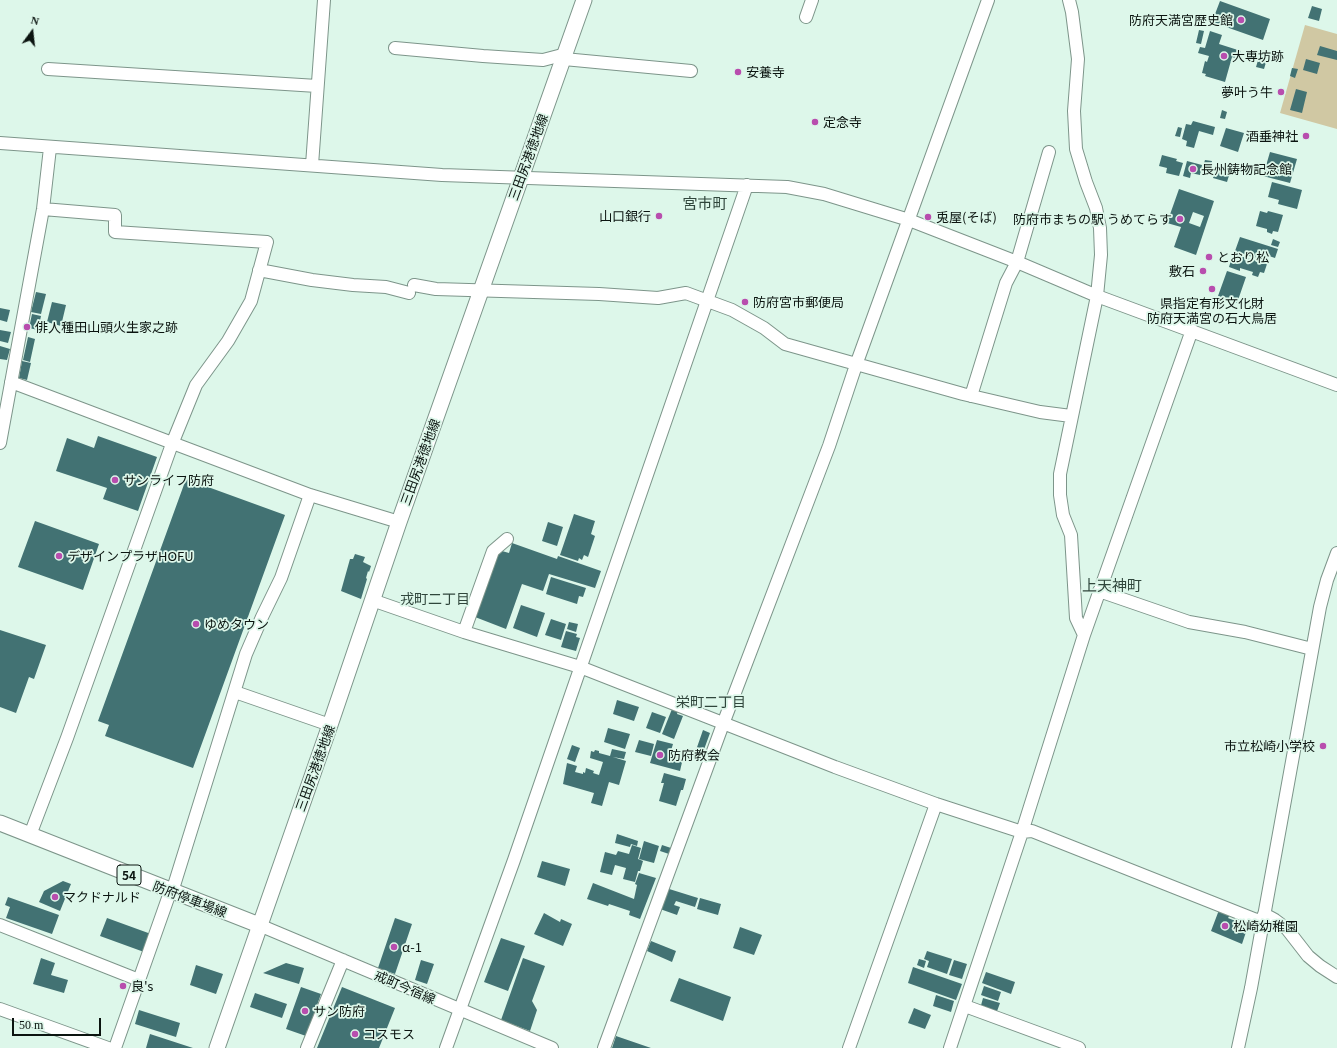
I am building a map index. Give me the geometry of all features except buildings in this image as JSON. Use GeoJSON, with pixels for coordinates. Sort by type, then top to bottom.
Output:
{"type":"FeatureCollection","features":[{"type":"Feature","properties":{"kind":"main road","name":"三田尻港徳地線"},"geometry":{"type":"LineString","coordinates":[[259,925],[330,725],[399,522],[584,0]]}},
{"type":"Feature","properties":{"kind":"main road","name":"防府停車場線"},"geometry":{"type":"LineString","coordinates":[[0,823],[170,895],[259,925]]}},
{"type":"Feature","properties":{"kind":"main road"},"geometry":{"type":"LineString","coordinates":[[217,1048],[259,925]]}},
{"type":"Feature","properties":{"kind":"street"},"geometry":{"type":"LineString","coordinates":[[312,165],[324,0]]}},
{"type":"Feature","properties":{"kind":"street"},"geometry":{"type":"LineString","coordinates":[[806,18],[812,0]]}},
{"type":"Feature","properties":{"kind":"street"},"geometry":{"type":"LineString","coordinates":[[604,1048],[723,724],[829,446],[856,364],[988,0]]}},
{"type":"Feature","properties":{"kind":"street"},"geometry":{"type":"LineString","coordinates":[[1069,0],[1078,59],[1074,111],[1076,149],[1096,208],[1100,228],[1101,255],[1097,296],[1060,474],[1060,495],[1063,515],[1070,535],[1076,618],[1084,635]]}},
{"type":"Feature","properties":{"kind":"street"},"geometry":{"type":"LineString","coordinates":[[395,48],[543,60],[565,56],[691,71]]}},
{"type":"Feature","properties":{"kind":"street"},"geometry":{"type":"LineString","coordinates":[[48,69],[317,86]]}},
{"type":"Feature","properties":{"kind":"street"},"geometry":{"type":"LineString","coordinates":[[0,143],[50,148],[442,175],[787,186],[810,191],[909,220],[1017,262],[1097,296],[1337,385]]}},
{"type":"Feature","properties":{"kind":"street"},"geometry":{"type":"LineString","coordinates":[[0,443],[43,209],[50,148]]}},
{"type":"Feature","properties":{"kind":"street"},"geometry":{"type":"LineString","coordinates":[[971,396],[1006,283],[1017,262],[1049,152]]}},
{"type":"Feature","properties":{"kind":"street"},"geometry":{"type":"LineString","coordinates":[[446,1048],[514,860],[747,185]]}},
{"type":"Feature","properties":{"kind":"street"},"geometry":{"type":"LineString","coordinates":[[30,835],[67,738],[172,444],[196,385],[228,341],[251,301],[267,242],[115,232],[115,215],[43,209]]}},
{"type":"Feature","properties":{"kind":"street"},"geometry":{"type":"LineString","coordinates":[[259,270],[312,280],[353,285],[411,289],[599,294],[658,298],[686,293],[732,310],[764,328],[785,344],[971,396],[1040,412],[1071,416]]}},
{"type":"Feature","properties":{"kind":"street"},"geometry":{"type":"LineString","coordinates":[[950,1048],[1022,832],[1084,635],[1192,330]]}},
{"type":"Feature","properties":{"kind":"street"},"geometry":{"type":"LineString","coordinates":[[11,382],[310,495],[399,522]]}},
{"type":"Feature","properties":{"kind":"street"},"geometry":{"type":"LineString","coordinates":[[115,1048],[170,895],[246,654],[281,578],[310,495]]}},
{"type":"Feature","properties":{"kind":"street"},"geometry":{"type":"LineString","coordinates":[[464,632],[493,551],[507,539]]}},
{"type":"Feature","properties":{"kind":"street"},"geometry":{"type":"LineString","coordinates":[[1238,1048],[1251,988],[1320,607],[1332,582],[1337,553]]}},
{"type":"Feature","properties":{"kind":"street"},"geometry":{"type":"LineString","coordinates":[[1100,591],[1189,622],[1245,632],[1312,649]]}},
{"type":"Feature","properties":{"kind":"street"},"geometry":{"type":"LineString","coordinates":[[372,600],[464,632],[580,667],[723,724],[936,804],[1022,832],[1032,831],[1254,919],[1264,918],[1287,929],[1308,956],[1337,977]]}},
{"type":"Feature","properties":{"kind":"street"},"geometry":{"type":"LineString","coordinates":[[235,692],[330,725]]}},
{"type":"Feature","properties":{"kind":"street"},"geometry":{"type":"LineString","coordinates":[[849,1048],[936,804]]}},
{"type":"Feature","properties":{"kind":"street"},"geometry":{"type":"LineString","coordinates":[[0,925],[139,980]]}},
{"type":"Feature","properties":{"kind":"street","name":"戒町今宿線"},"geometry":{"type":"LineString","coordinates":[[259,925],[552,1048]]}},
{"type":"Feature","properties":{"kind":"street"},"geometry":{"type":"LineString","coordinates":[[307,1048],[343,960]]}},
{"type":"Feature","properties":{"kind":"street"},"geometry":{"type":"LineString","coordinates":[[965,1006],[1079,1048]]}},
{"type":"Feature","properties":{"kind":"street"},"geometry":{"type":"LineString","coordinates":[[0,1009],[108,1048]]}},
{"type":"Feature","properties":{"kind":"shaded area"},"geometry":{"type":"Polygon","coordinates":[[[1305,25],[1337,34],[1337,129],[1280,113],[1305,25]]]}},
{"type":"Feature","properties":{"kind":"place","name":"防府天満宮歴史館"},"geometry":{"type":"Point","coordinates":[1241,20]}},
{"type":"Feature","properties":{"kind":"place","name":"大専坊跡"},"geometry":{"type":"Point","coordinates":[1224,56]}},
{"type":"Feature","properties":{"kind":"place","name":"安養寺"},"geometry":{"type":"Point","coordinates":[738,72]}},
{"type":"Feature","properties":{"kind":"place","name":"夢叶う牛"},"geometry":{"type":"Point","coordinates":[1281,92]}},
{"type":"Feature","properties":{"kind":"place","name":"定念寺"},"geometry":{"type":"Point","coordinates":[815,122]}},
{"type":"Feature","properties":{"kind":"place","name":"酒垂神社"},"geometry":{"type":"Point","coordinates":[1306,136]}},
{"type":"Feature","properties":{"kind":"place","name":"長州鋳物記念館"},"geometry":{"type":"Point","coordinates":[1193,169]}},
{"type":"Feature","properties":{"kind":"place","name":"山口銀行"},"geometry":{"type":"Point","coordinates":[659,216]}},
{"type":"Feature","properties":{"kind":"place","name":"兎屋(そば)"},"geometry":{"type":"Point","coordinates":[928,217]}},
{"type":"Feature","properties":{"kind":"place","name":"防府市まちの駅 うめてらす"},"geometry":{"type":"Point","coordinates":[1180,219]}},
{"type":"Feature","properties":{"kind":"place","name":"とおり松"},"geometry":{"type":"Point","coordinates":[1209,257]}},
{"type":"Feature","properties":{"kind":"place","name":"敷石"},"geometry":{"type":"Point","coordinates":[1203,271]}},
{"type":"Feature","properties":{"kind":"place","name":"県指定有形文化財 防府天満宮の石大鳥居"},"geometry":{"type":"Point","coordinates":[1212,289]}},
{"type":"Feature","properties":{"kind":"place","name":"防府宮市郵便局"},"geometry":{"type":"Point","coordinates":[745,302]}},
{"type":"Feature","properties":{"kind":"place","name":"俳人種田山頭火生家之跡"},"geometry":{"type":"Point","coordinates":[27,327]}},
{"type":"Feature","properties":{"kind":"place","name":"サンライフ防府"},"geometry":{"type":"Point","coordinates":[115,480]}},
{"type":"Feature","properties":{"kind":"place","name":"デザインプラザHOFU"},"geometry":{"type":"Point","coordinates":[59,556]}},
{"type":"Feature","properties":{"kind":"place","name":"ゆめタウン"},"geometry":{"type":"Point","coordinates":[196,624]}},
{"type":"Feature","properties":{"kind":"place","name":"市立松崎小学校"},"geometry":{"type":"Point","coordinates":[1323,746]}},
{"type":"Feature","properties":{"kind":"place","name":"防府教会"},"geometry":{"type":"Point","coordinates":[660,755]}},
{"type":"Feature","properties":{"kind":"place","name":"マクドナルド"},"geometry":{"type":"Point","coordinates":[55,897]}},
{"type":"Feature","properties":{"kind":"place","name":"松崎幼稚園"},"geometry":{"type":"Point","coordinates":[1225,926]}},
{"type":"Feature","properties":{"kind":"place","name":"α-1"},"geometry":{"type":"Point","coordinates":[394,947]}},
{"type":"Feature","properties":{"kind":"place","name":"良's"},"geometry":{"type":"Point","coordinates":[123,986]}},
{"type":"Feature","properties":{"kind":"place","name":"サン防府"},"geometry":{"type":"Point","coordinates":[305,1011]}},
{"type":"Feature","properties":{"kind":"place","name":"コスモス"},"geometry":{"type":"Point","coordinates":[355,1034]}},
{"type":"Feature","properties":{"kind":"district","name":"宮市町"},"geometry":{"type":"Point","coordinates":[705,203]}},
{"type":"Feature","properties":{"kind":"district","name":"上天神町"},"geometry":{"type":"Point","coordinates":[1112,585]}},
{"type":"Feature","properties":{"kind":"district","name":"戎町二丁目"},"geometry":{"type":"Point","coordinates":[435,599]}},
{"type":"Feature","properties":{"kind":"district","name":"栄町二丁目"},"geometry":{"type":"Point","coordinates":[711,702]}}]}
